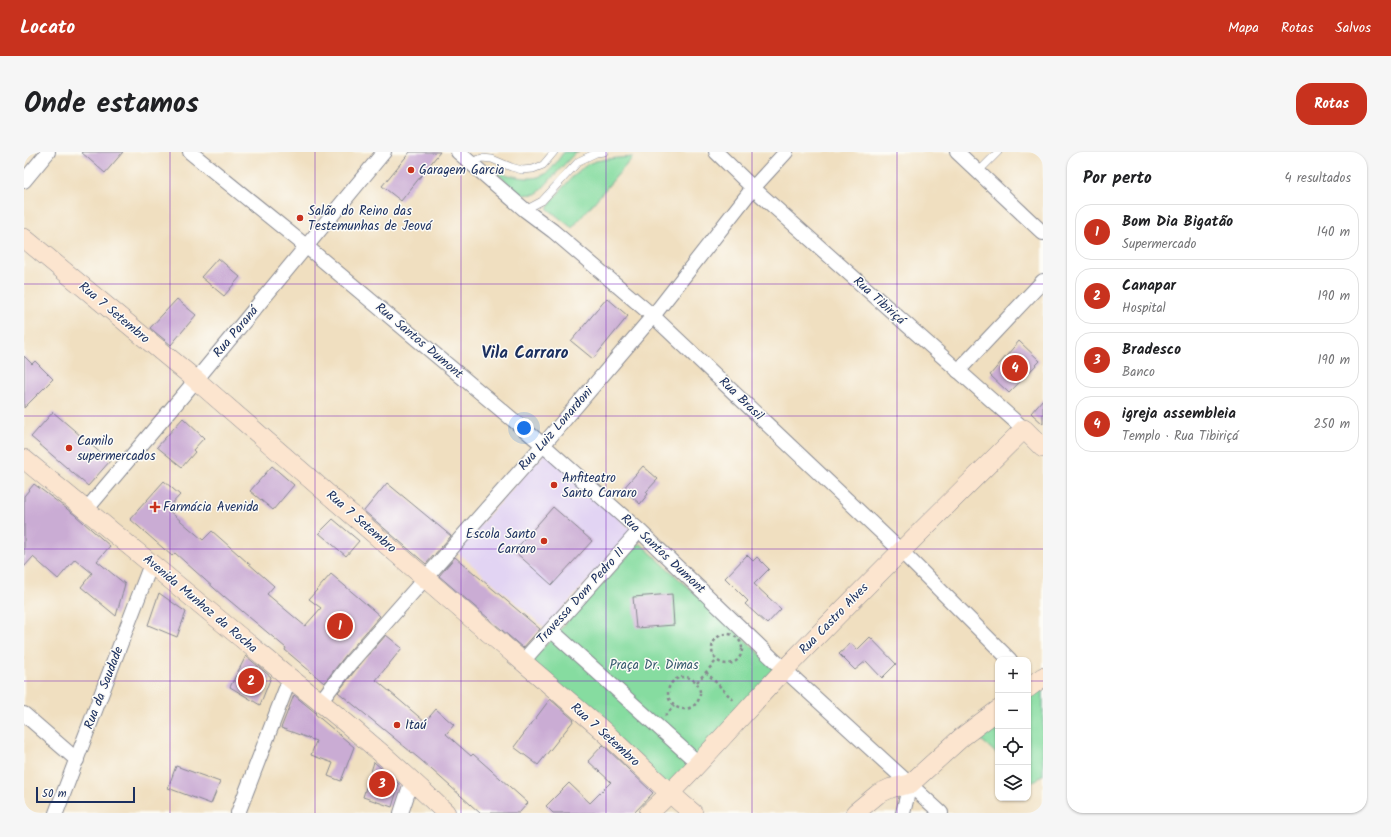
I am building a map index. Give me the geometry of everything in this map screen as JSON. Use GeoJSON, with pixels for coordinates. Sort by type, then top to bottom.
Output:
{"type":"FeatureCollection","features":[{"type":"Feature","properties":{"kind":"main road","name":"Rua 7 Setembro"},"geometry":{"type":"LineString","coordinates":[[24,238],[196,380],[426,577],[477,623],[599,727],[670,794],[693,813]]}},
{"type":"Feature","properties":{"kind":"main road","name":"Rua Castro Alves"},"geometry":{"type":"LineString","coordinates":[[649,813],[670,794],[785,669],[1024,429]]}},
{"type":"Feature","properties":{"kind":"main road","name":"Rua Tibiriçá"},"geometry":{"type":"LineString","coordinates":[[1024,429],[1043,448]]}},
{"type":"Feature","properties":{"kind":"main road","name":"Avenida Munhoz da Rocha"},"geometry":{"type":"LineString","coordinates":[[24,459],[320,702],[412,780],[446,813]]}},
{"type":"Feature","properties":{"kind":"main road"},"geometry":{"type":"LineString","coordinates":[[855,813],[878,794],[892,788],[910,784],[962,737],[995,712]]}},
{"type":"Feature","properties":{"kind":"street"},"geometry":{"type":"LineString","coordinates":[[24,181],[48,152]]}},
{"type":"Feature","properties":{"kind":"street","name":"Rua Santos Dumont"},"geometry":{"type":"LineString","coordinates":[[190,152],[307,247],[543,445],[639,531],[785,669],[942,813]]}},
{"type":"Feature","properties":{"kind":"street","name":"Rua Paraná"},"geometry":{"type":"LineString","coordinates":[[86,510],[307,247],[384,152]]}},
{"type":"Feature","properties":{"kind":"street","name":"Rua Brasil"},"geometry":{"type":"LineString","coordinates":[[458,152],[525,210],[653,316],[901,551],[1007,657]]}},
{"type":"Feature","properties":{"kind":"street","name":"Rua Tibiriçá"},"geometry":{"type":"LineString","coordinates":[[716,152],[753,188],[1024,429]]}},
{"type":"Feature","properties":{"kind":"street","name":"Rua Luiz Lonardoni"},"geometry":{"type":"LineString","coordinates":[[320,702],[351,662],[543,445],[653,316],[753,188],[786,152]]}},
{"type":"Feature","properties":{"kind":"street"},"geometry":{"type":"LineString","coordinates":[[956,152],[1043,234]]}},
{"type":"Feature","properties":{"kind":"street"},"geometry":{"type":"LineString","coordinates":[[958,371],[1043,280]]}},
{"type":"Feature","properties":{"kind":"street","name":"Travessa Dom Pedro II"},"geometry":{"type":"LineString","coordinates":[[523,661],[639,531]]}},
{"type":"Feature","properties":{"kind":"street","name":"Rua da Saudade"},"geometry":{"type":"LineString","coordinates":[[56,813],[151,564]]}},
{"type":"Feature","properties":{"kind":"street"},"geometry":{"type":"LineString","coordinates":[[551,630],[698,764]]}},
{"type":"Feature","properties":{"kind":"street"},"geometry":{"type":"LineString","coordinates":[[238,813],[290,678]]}},
{"type":"Feature","properties":{"kind":"street"},"geometry":{"type":"LineString","coordinates":[[24,714],[77,760]]}},
{"type":"Feature","properties":{"kind":"street"},"geometry":{"type":"LineString","coordinates":[[400,813],[412,780]]}},
{"type":"Feature","properties":{"kind":"street"},"geometry":{"type":"LineString","coordinates":[[903,813],[910,784]]}},
{"type":"Feature","properties":{"kind":"lane"},"geometry":{"type":"LineString","coordinates":[[470,162],[482,158],[492,159],[522,170],[533,169],[543,165],[554,152]]}},
{"type":"Feature","properties":{"kind":"lane"},"geometry":{"type":"LineString","coordinates":[[525,210],[542,200],[579,161],[596,153],[604,152]]}},
{"type":"Feature","properties":{"kind":"lane"},"geometry":{"type":"LineString","coordinates":[[978,172],[998,152]]}},
{"type":"Feature","properties":{"kind":"path"},"geometry":{"type":"LineString","coordinates":[[725,634],[733,635],[738,638],[742,647],[739,658],[729,664],[717,660],[714,657],[712,649],[716,639],[725,634]]}},
{"type":"Feature","properties":{"kind":"path"},"geometry":{"type":"LineString","coordinates":[[696,682],[717,660]]}},
{"type":"Feature","properties":{"kind":"path"},"geometry":{"type":"LineString","coordinates":[[706,672],[745,712]]}},
{"type":"Feature","properties":{"kind":"path"},"geometry":{"type":"LineString","coordinates":[[684,676],[691,678],[696,682],[699,686],[701,695],[695,705],[687,709],[683,709],[674,706],[671,703],[668,690],[673,680],[684,676]]}},
{"type":"Feature","properties":{"kind":"shaded area","name":"Escola Santo Carraro"},"geometry":{"type":"Polygon","coordinates":[[[546,452],[633,531],[545,628],[456,551],[546,452]]]}},
{"type":"Feature","properties":{"kind":"green space"},"geometry":{"type":"Polygon","coordinates":[[[564,152],[579,152],[574,154],[537,194],[521,195],[496,172],[522,178],[542,176],[548,172],[564,152]]]}},
{"type":"Feature","properties":{"kind":"green space"},"geometry":{"type":"Polygon","coordinates":[[[633,157],[572,228],[547,208],[575,174],[582,168],[596,161],[605,159],[633,157]]]}},
{"type":"Feature","properties":{"kind":"green space","name":"Praça Dr. Dimas"},"geometry":{"type":"Polygon","coordinates":[[[640,543],[778,670],[669,787],[531,661],[640,543]]]}},
{"type":"Feature","properties":{"kind":"green space"},"geometry":{"type":"Polygon","coordinates":[[[1043,686],[1043,775],[1031,783],[1031,729],[1031,696],[1043,686]]]}},
{"type":"Feature","properties":{"kind":"green space"},"geometry":{"type":"Polygon","coordinates":[[[995,722],[995,752],[977,736],[995,722]]]}},
{"type":"Feature","properties":{"kind":"building"},"geometry":{"type":"Polygon","coordinates":[[[81,152],[123,152],[105,173],[81,152]]]}},
{"type":"Feature","properties":{"kind":"building","name":"Garagem Garcia"},"geometry":{"type":"Polygon","coordinates":[[[410,152],[440,152],[401,201],[382,186],[410,152]]]}},
{"type":"Feature","properties":{"kind":"building"},"geometry":{"type":"Polygon","coordinates":[[[218,258],[240,277],[224,296],[201,277],[218,258]]]}},
{"type":"Feature","properties":{"kind":"building"},"geometry":{"type":"Polygon","coordinates":[[[607,298],[628,316],[593,359],[571,341],[607,298]]]}},
{"type":"Feature","properties":{"kind":"building"},"geometry":{"type":"Polygon","coordinates":[[[177,299],[196,315],[171,345],[150,328],[177,299]]]}},
{"type":"Feature","properties":{"kind":"building"},"geometry":{"type":"Polygon","coordinates":[[[1019,341],[1040,361],[1009,393],[990,375],[1019,341]]]}},
{"type":"Feature","properties":{"kind":"building"},"geometry":{"type":"Polygon","coordinates":[[[24,356],[32,364],[35,361],[53,379],[24,408],[24,356]]]}},
{"type":"Feature","properties":{"kind":"building"},"geometry":{"type":"Polygon","coordinates":[[[1043,399],[1043,424],[1031,413],[1043,399]]]}},
{"type":"Feature","properties":{"kind":"building","name":"Camilo supermercados"},"geometry":{"type":"Polygon","coordinates":[[[53,412],[110,461],[88,486],[31,437],[53,412]]]}},
{"type":"Feature","properties":{"kind":"building"},"geometry":{"type":"Polygon","coordinates":[[[183,418],[204,438],[193,450],[195,452],[182,467],[157,447],[183,418]]]}},
{"type":"Feature","properties":{"kind":"building"},"geometry":{"type":"Polygon","coordinates":[[[272,466],[294,485],[273,510],[250,491],[272,466]]]}},
{"type":"Feature","properties":{"kind":"building"},"geometry":{"type":"Polygon","coordinates":[[[643,466],[658,479],[646,492],[648,494],[640,504],[623,489],[643,466]]]}},
{"type":"Feature","properties":{"kind":"building"},"geometry":{"type":"Polygon","coordinates":[[[164,481],[180,495],[167,509],[203,540],[212,531],[274,586],[267,594],[305,626],[321,608],[309,599],[331,574],[380,616],[345,656],[324,683],[285,650],[286,648],[224,597],[175,553],[172,556],[130,519],[164,481]]]}},
{"type":"Feature","properties":{"kind":"building"},"geometry":{"type":"Polygon","coordinates":[[[387,483],[451,536],[426,564],[364,511],[387,483]]]}},
{"type":"Feature","properties":{"kind":"building"},"geometry":{"type":"Polygon","coordinates":[[[34,484],[75,515],[110,546],[97,561],[125,584],[116,616],[81,587],[92,573],[75,559],[58,579],[33,557],[24,567],[24,496],[34,484]]]}},
{"type":"Feature","properties":{"kind":"building"},"geometry":{"type":"Polygon","coordinates":[[[553,507],[592,541],[552,585],[514,551],[553,507]]]}},
{"type":"Feature","properties":{"kind":"building"},"geometry":{"type":"Polygon","coordinates":[[[333,519],[359,541],[346,556],[319,533],[333,519]]]}},
{"type":"Feature","properties":{"kind":"building"},"geometry":{"type":"Polygon","coordinates":[[[747,555],[753,561],[757,557],[769,569],[754,584],[781,609],[767,624],[745,604],[748,601],[725,578],[747,555]]]}},
{"type":"Feature","properties":{"kind":"building"},"geometry":{"type":"Polygon","coordinates":[[[455,557],[540,629],[523,648],[439,576],[455,557]]]}},
{"type":"Feature","properties":{"kind":"building"},"geometry":{"type":"Polygon","coordinates":[[[159,593],[186,612],[177,637],[148,625],[159,593]]]}},
{"type":"Feature","properties":{"kind":"building"},"geometry":{"type":"Polygon","coordinates":[[[672,594],[674,625],[636,628],[633,597],[672,594]]]}},
{"type":"Feature","properties":{"kind":"building"},"geometry":{"type":"Polygon","coordinates":[[[386,635],[402,648],[376,680],[425,722],[436,709],[454,725],[446,734],[471,756],[473,754],[528,803],[519,813],[480,813],[422,761],[338,692],[386,635]]]}},
{"type":"Feature","properties":{"kind":"building"},"geometry":{"type":"Polygon","coordinates":[[[870,637],[896,664],[882,678],[866,661],[855,670],[839,654],[851,643],[857,650],[870,637]]]}},
{"type":"Feature","properties":{"kind":"building"},"geometry":{"type":"Polygon","coordinates":[[[246,656],[271,677],[260,705],[230,687],[246,656]]]}},
{"type":"Feature","properties":{"kind":"building"},"geometry":{"type":"Polygon","coordinates":[[[294,695],[354,747],[341,781],[328,776],[333,763],[311,755],[316,741],[281,728],[294,695]]]}},
{"type":"Feature","properties":{"kind":"building"},"geometry":{"type":"Polygon","coordinates":[[[550,699],[574,720],[538,765],[514,747],[550,699]]]}},
{"type":"Feature","properties":{"kind":"building"},"geometry":{"type":"Polygon","coordinates":[[[603,745],[653,793],[634,813],[553,813],[546,806],[569,783],[590,803],[611,782],[588,761],[603,745]]]}},
{"type":"Feature","properties":{"kind":"building"},"geometry":{"type":"Polygon","coordinates":[[[374,762],[399,784],[392,807],[363,797],[374,762]]]}},
{"type":"Feature","properties":{"kind":"building"},"geometry":{"type":"Polygon","coordinates":[[[176,766],[220,782],[211,804],[168,788],[176,766]]]}},
{"type":"Feature","properties":{"kind":"place","name":"Garagem Garcia"},"geometry":{"type":"Point","coordinates":[411,170]}},
{"type":"Feature","properties":{"kind":"place","name":"Salão do Reino das Testemunhas de Jeová"},"geometry":{"type":"Point","coordinates":[300,218]}},
{"type":"Feature","properties":{"kind":"place","name":"igreja assembleia"},"geometry":{"type":"Point","coordinates":[1015,368]}},
{"type":"Feature","properties":{"kind":"place","name":"Camilo supermercados"},"geometry":{"type":"Point","coordinates":[69,448]}},
{"type":"Feature","properties":{"kind":"place","name":"Anfiteatro Santo Carraro"},"geometry":{"type":"Point","coordinates":[554,485]}},
{"type":"Feature","properties":{"kind":"place","name":"Farmácia Avenida"},"geometry":{"type":"Point","coordinates":[155,507]}},
{"type":"Feature","properties":{"kind":"place","name":"Escola Santo Carraro"},"geometry":{"type":"Point","coordinates":[544,541]}},
{"type":"Feature","properties":{"kind":"place","name":"Bom Dia Bigatão"},"geometry":{"type":"Point","coordinates":[340,626]}},
{"type":"Feature","properties":{"kind":"place","name":"Canapar"},"geometry":{"type":"Point","coordinates":[251,681]}},
{"type":"Feature","properties":{"kind":"place","name":"Itaú"},"geometry":{"type":"Point","coordinates":[397,725]}},
{"type":"Feature","properties":{"kind":"place","name":"Bradesco"},"geometry":{"type":"Point","coordinates":[382,784]}},
{"type":"Feature","properties":{"kind":"district","name":"Vila Carraro"},"geometry":{"type":"Point","coordinates":[525,353]}}]}
